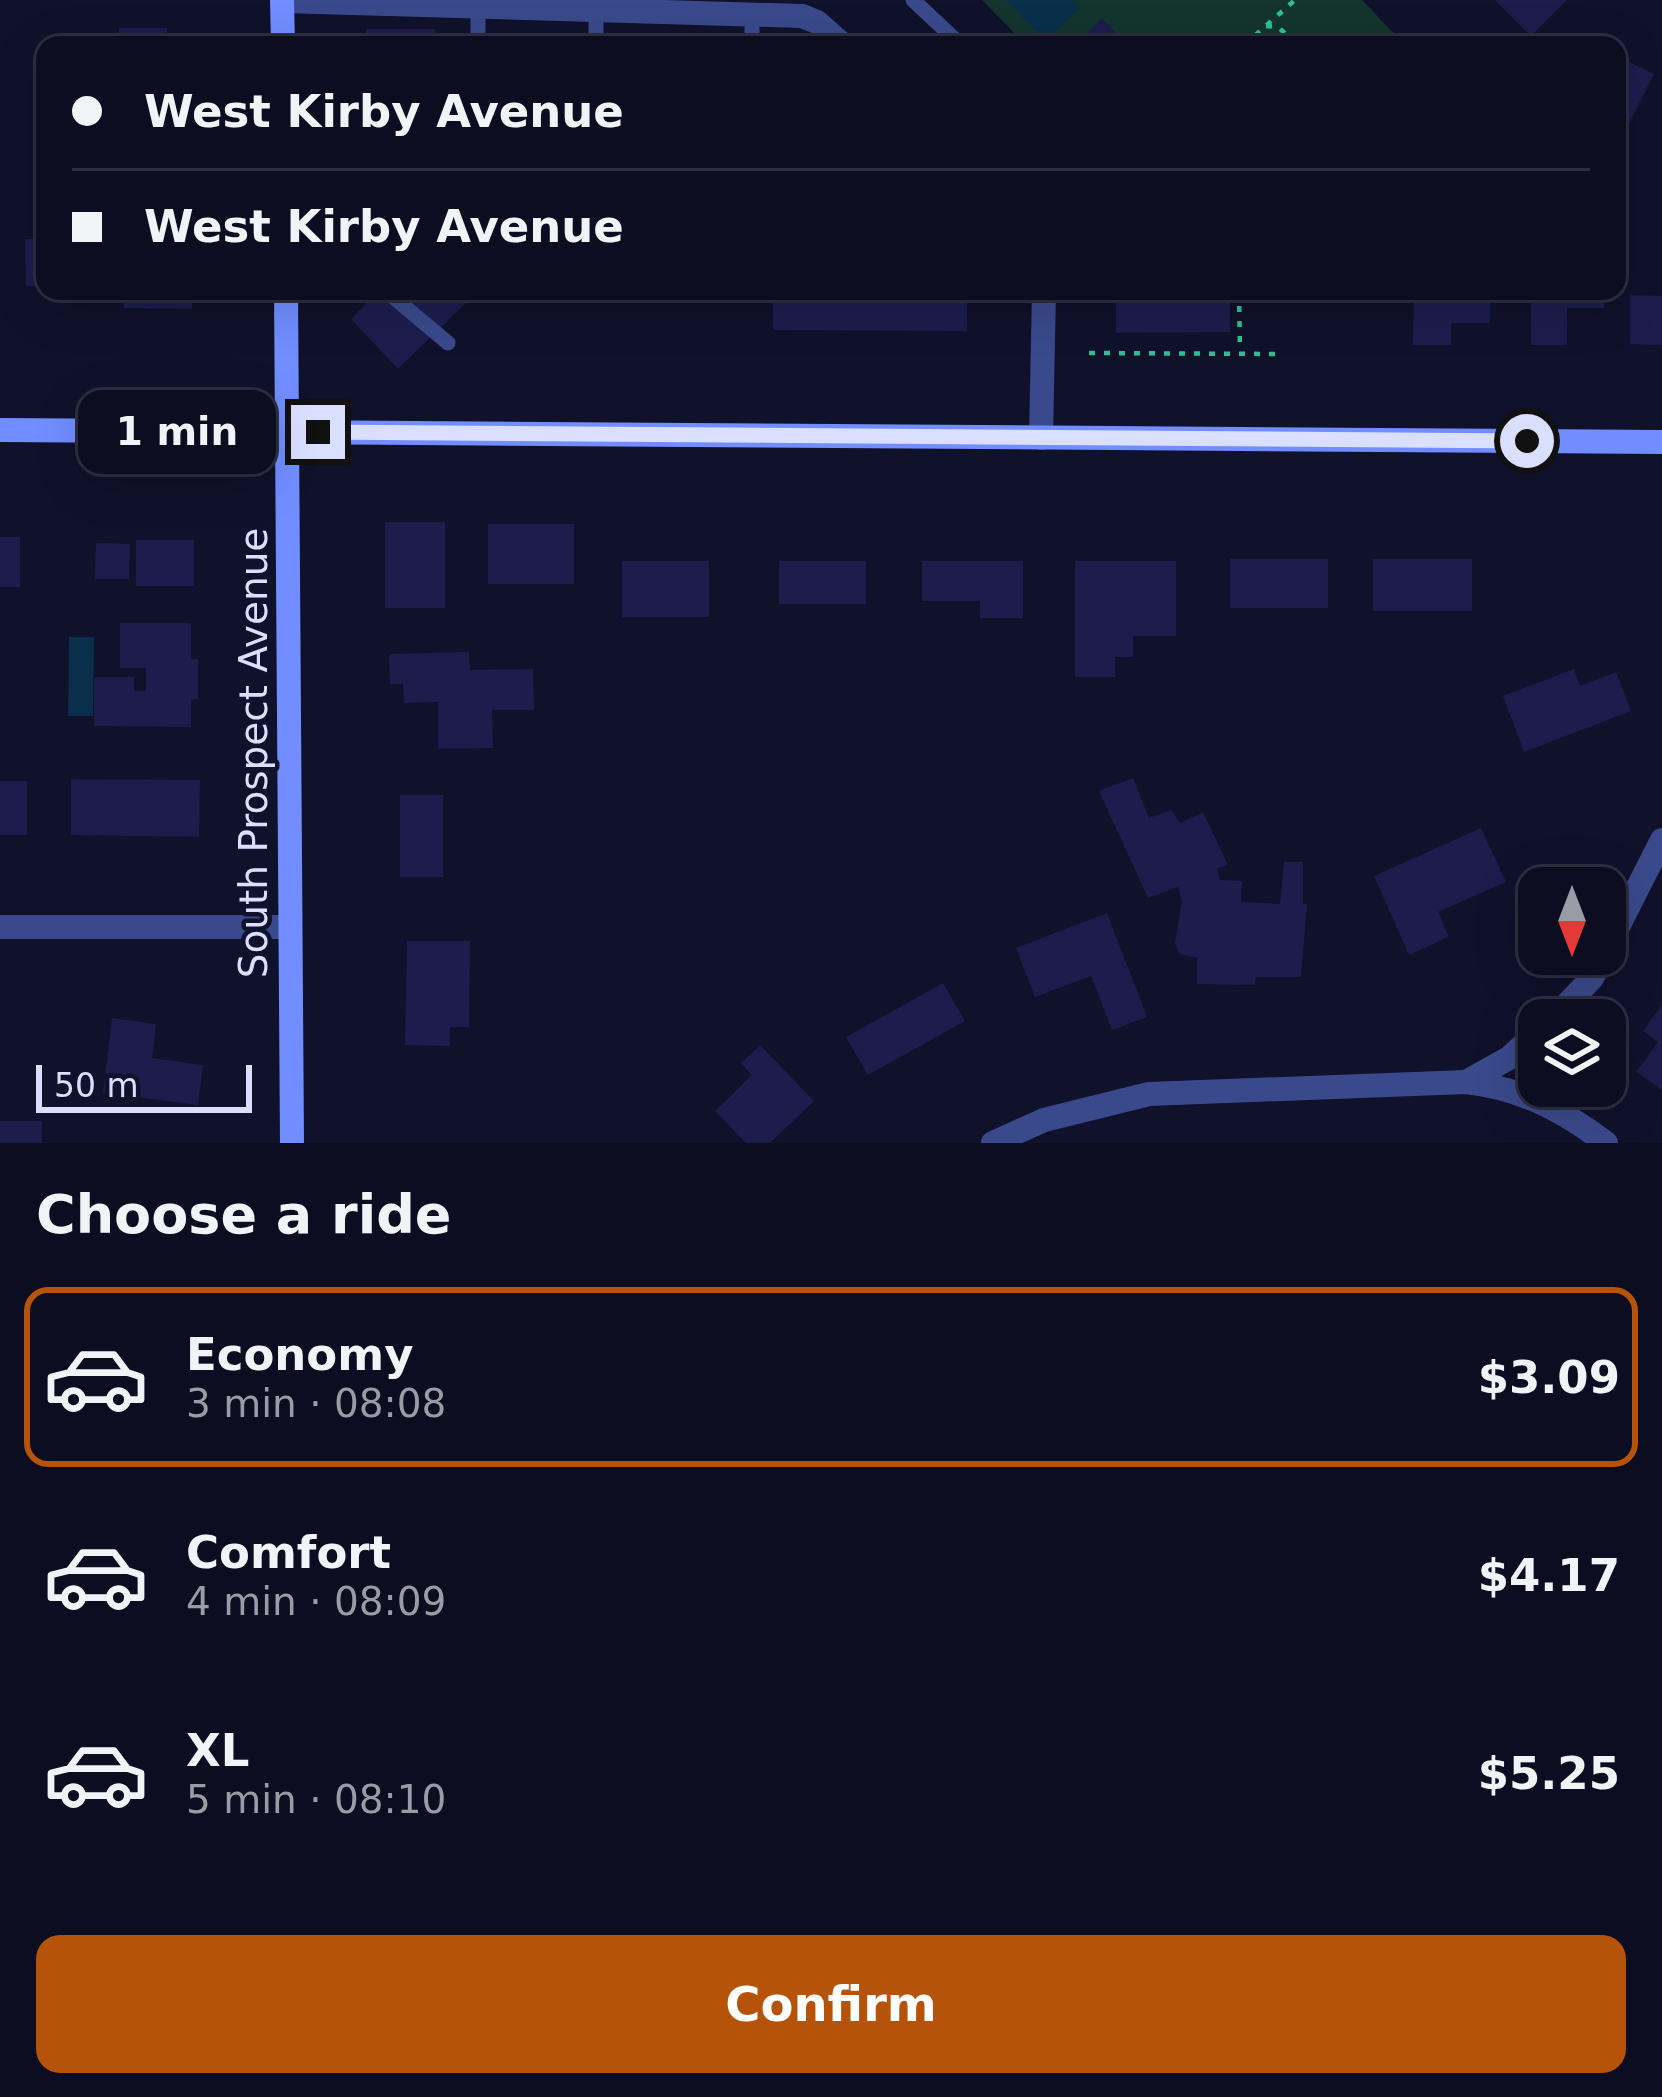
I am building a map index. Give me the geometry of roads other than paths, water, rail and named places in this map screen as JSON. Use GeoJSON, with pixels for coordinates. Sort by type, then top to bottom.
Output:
{"type":"FeatureCollection","features":[{"type":"Feature","properties":{"kind":"main road"},"geometry":{"type":"LineString","coordinates":[[282,1],[283,36]]}},
{"type":"Feature","properties":{"kind":"main road","name":"South Prospect Avenue"},"geometry":{"type":"LineString","coordinates":[[286,300],[292,1143]]}},
{"type":"Feature","properties":{"kind":"main road"},"geometry":{"type":"LineString","coordinates":[[0,430],[1662,442]]}},
{"type":"Feature","properties":{"kind":"street"},"geometry":{"type":"LineString","coordinates":[[282,1],[478,8],[663,7],[802,16],[833,36]]}},
{"type":"Feature","properties":{"kind":"street"},"geometry":{"type":"LineString","coordinates":[[1041,438],[1044,300]]}},
{"type":"Feature","properties":{"kind":"street"},"geometry":{"type":"LineString","coordinates":[[1572,999],[1592,978],[1662,840]]}},
{"type":"Feature","properties":{"kind":"street"},"geometry":{"type":"LineString","coordinates":[[0,927],[290,927]]}},
{"type":"Feature","properties":{"kind":"street"},"geometry":{"type":"LineString","coordinates":[[1466,1082],[1518,1050]]}},
{"type":"Feature","properties":{"kind":"street"},"geometry":{"type":"LineString","coordinates":[[993,1143],[1062,1114],[1150,1094],[1466,1082],[1504,1086],[1532,1096],[1606,1143]]}},
{"type":"Feature","properties":{"kind":"lane"},"geometry":{"type":"LineString","coordinates":[[913,0],[951,36]]}},
{"type":"Feature","properties":{"kind":"lane"},"geometry":{"type":"LineString","coordinates":[[478,8],[478,36]]}},
{"type":"Feature","properties":{"kind":"lane"},"geometry":{"type":"LineString","coordinates":[[752,14],[752,36]]}},
{"type":"Feature","properties":{"kind":"lane"},"geometry":{"type":"LineString","coordinates":[[397,300],[448,343]]}},
{"type":"Feature","properties":{"kind":"water"},"geometry":{"type":"Polygon","coordinates":[[[1006,0],[1073,0],[1080,8],[1050,36],[1040,36],[1006,0]]]}},
{"type":"Feature","properties":{"kind":"water"},"geometry":{"type":"Polygon","coordinates":[[[69,637],[94,637],[93,716],[68,716],[69,637]]]}}]}
